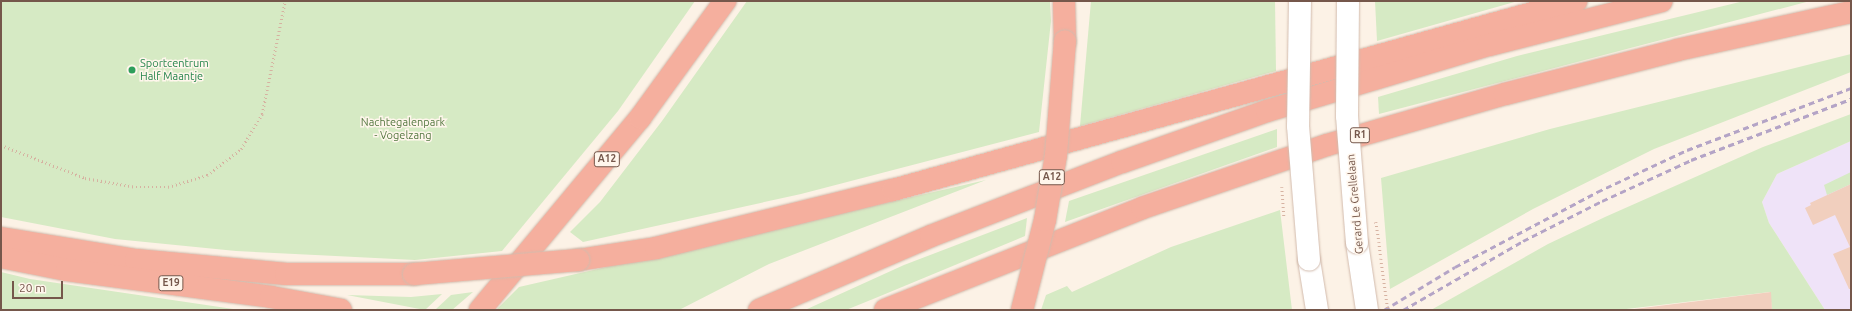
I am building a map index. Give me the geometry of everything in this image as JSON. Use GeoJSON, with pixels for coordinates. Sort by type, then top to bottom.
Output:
{"type":"FeatureCollection","features":[{"type":"Feature","properties":{"kind":"highway","name":"A12"},"geometry":{"type":"LineString","coordinates":[[480,310],[640,118],[725,1]]}},
{"type":"Feature","properties":{"kind":"highway","name":"A12"},"geometry":{"type":"LineString","coordinates":[[1022,310],[1045,220],[1056,155],[1065,41],[1064,1]]}},
{"type":"Feature","properties":{"kind":"highway"},"geometry":{"type":"LineString","coordinates":[[1,238],[136,260],[286,274],[414,274],[578,260],[656,248],[893,190],[1576,1]]}},
{"type":"Feature","properties":{"kind":"highway"},"geometry":{"type":"LineString","coordinates":[[759,310],[931,236],[1122,162],[1267,111],[1489,45],[1661,1]]}},
{"type":"Feature","properties":{"kind":"highway","name":"R1"},"geometry":{"type":"LineString","coordinates":[[885,310],[1142,208],[1327,145],[1505,94],[1655,55],[1851,12]]}},
{"type":"Feature","properties":{"kind":"highway","name":"E19"},"geometry":{"type":"LineString","coordinates":[[1,257],[67,270],[271,297],[341,310]]}},
{"type":"Feature","properties":{"kind":"street"},"geometry":{"type":"LineString","coordinates":[[1300,1],[1298,126],[1309,260],[1317,310]]}},
{"type":"Feature","properties":{"kind":"street","name":"Gerard Le Grellelaan"},"geometry":{"type":"LineString","coordinates":[[1348,1],[1347,116],[1357,243],[1368,310]]}},
{"type":"Feature","properties":{"kind":"path"},"geometry":{"type":"LineString","coordinates":[[1,145],[85,178],[136,187],[168,187],[207,175],[241,148],[262,114],[285,1]]}},
{"type":"Feature","properties":{"kind":"path"},"geometry":{"type":"LineString","coordinates":[[1375,214],[1388,310]]}},
{"type":"Feature","properties":{"kind":"shaded area"},"geometry":{"type":"Polygon","coordinates":[[[1851,141],[1851,310],[1825,310],[1769,223],[1762,202],[1777,174],[1851,141]]]}},
{"type":"Feature","properties":{"kind":"green space","name":"Nachtegalenpark - Vogelzang"},"geometry":{"type":"Polygon","coordinates":[[[1,1],[695,1],[618,111],[502,251],[415,260],[236,251],[115,239],[1,217],[1,1]]]}},
{"type":"Feature","properties":{"kind":"green space"},"geometry":{"type":"Polygon","coordinates":[[[747,1],[1050,1],[1051,21],[1039,132],[801,194],[583,242],[570,232],[600,202],[662,121],[747,1]]]}},
{"type":"Feature","properties":{"kind":"green space"},"geometry":{"type":"Polygon","coordinates":[[[1091,1],[1275,1],[1276,71],[1080,126],[1091,1]]]}},
{"type":"Feature","properties":{"kind":"green space"},"geometry":{"type":"Polygon","coordinates":[[[1375,1],[1518,1],[1377,41],[1375,1]]]}},
{"type":"Feature","properties":{"kind":"green space"},"geometry":{"type":"Polygon","coordinates":[[[1744,1],[1810,1],[1379,114],[1378,97],[1517,56],[1744,1]]]}},
{"type":"Feature","properties":{"kind":"green space"},"geometry":{"type":"Polygon","coordinates":[[[1851,54],[1851,72],[1654,149],[1533,209],[1390,289],[1381,178],[1550,129],[1851,54]]]}},
{"type":"Feature","properties":{"kind":"green space"},"geometry":{"type":"Polygon","coordinates":[[[1851,114],[1851,141],[1777,174],[1762,202],[1769,223],[1825,310],[1772,310],[1770,292],[1618,310],[1431,310],[1548,244],[1605,217],[1763,147],[1851,114]]]}},
{"type":"Feature","properties":{"kind":"green space"},"geometry":{"type":"Polygon","coordinates":[[[1277,129],[1277,147],[1065,222],[1069,201],[1277,129]]]}},
{"type":"Feature","properties":{"kind":"green space"},"geometry":{"type":"Polygon","coordinates":[[[1851,172],[1851,184],[1827,195],[1824,185],[1851,172]]]}},
{"type":"Feature","properties":{"kind":"green space"},"geometry":{"type":"Polygon","coordinates":[[[986,180],[769,264],[679,310],[496,310],[519,287],[986,180]]]}},
{"type":"Feature","properties":{"kind":"green space"},"geometry":{"type":"Polygon","coordinates":[[[1280,210],[1292,310],[1041,310],[1046,295],[1067,286],[1072,292],[1171,247],[1280,210]]]}},
{"type":"Feature","properties":{"kind":"green space"},"geometry":{"type":"Polygon","coordinates":[[[1027,218],[1025,236],[878,297],[846,310],[805,310],[904,265],[1027,218]]]}},
{"type":"Feature","properties":{"kind":"green space"},"geometry":{"type":"Polygon","coordinates":[[[1,272],[30,279],[240,310],[1,310],[1,272]]]}},
{"type":"Feature","properties":{"kind":"green space"},"geometry":{"type":"Polygon","coordinates":[[[473,292],[452,310],[435,310],[451,295],[473,292]]]}},
{"type":"Feature","properties":{"kind":"green space"},"geometry":{"type":"Polygon","coordinates":[[[442,294],[425,310],[347,295],[411,297],[442,294]]]}},
{"type":"Feature","properties":{"kind":"building"},"geometry":{"type":"Polygon","coordinates":[[[1851,184],[1851,289],[1849,289],[1833,254],[1850,247],[1835,215],[1813,225],[1805,208],[1811,205],[1810,203],[1851,184]]]}},
{"type":"Feature","properties":{"kind":"building"},"geometry":{"type":"Polygon","coordinates":[[[1771,292],[1772,310],[1634,310],[1634,309],[1771,292]]]}},
{"type":"Feature","properties":{"kind":"railway"},"geometry":{"type":"LineString","coordinates":[[1384,310],[1455,267],[1597,192],[1687,150],[1851,88]]}},
{"type":"Feature","properties":{"kind":"railway"},"geometry":{"type":"LineString","coordinates":[[1403,310],[1523,241],[1602,201],[1691,160],[1851,99]]}},
{"type":"Feature","properties":{"kind":"place","name":"Sportcentrum Half Maantje"},"geometry":{"type":"Point","coordinates":[132,70]}}]}
